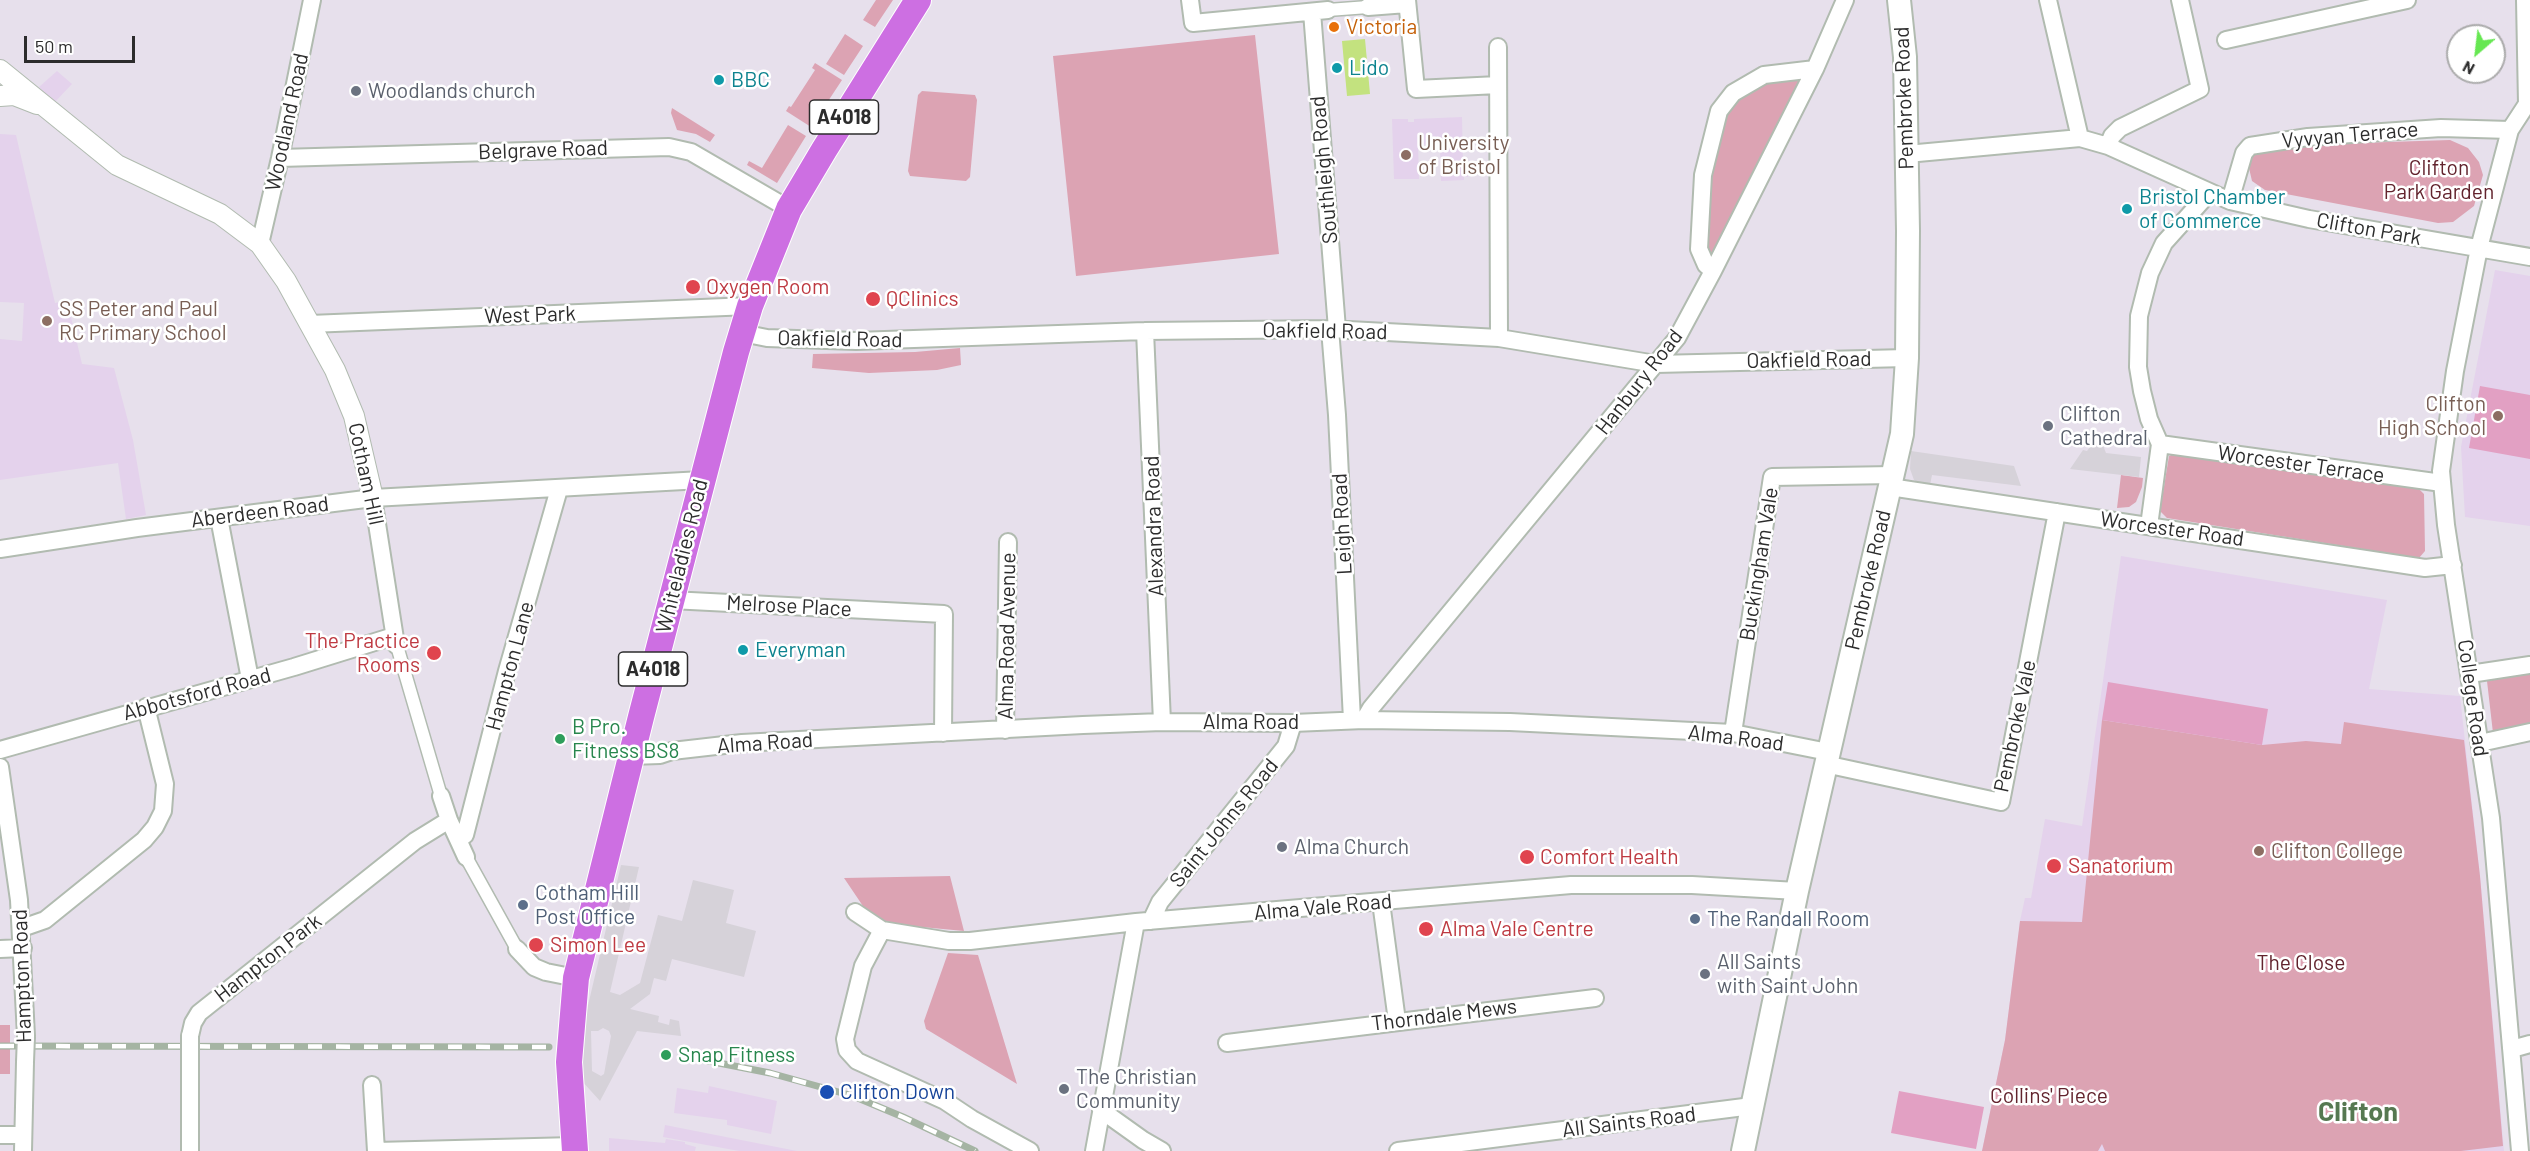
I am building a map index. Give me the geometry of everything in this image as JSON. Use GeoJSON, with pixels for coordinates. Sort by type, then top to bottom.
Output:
{"type":"FeatureCollection","features":[{"type":"Feature","properties":{"kind":"main road","name":"Whiteladies Road"},"geometry":{"type":"LineString","coordinates":[[574,1148],[569,1062],[576,978],[702,480],[750,306],[789,209],[832,135],[918,0]]}},
{"type":"Feature","properties":{"kind":"main road","name":"Pembroke Road"},"geometry":{"type":"LineString","coordinates":[[1743,1151],[1797,891],[1902,434],[1907,357],[1907,154],[1905,57],[1899,0]]}},
{"type":"Feature","properties":{"kind":"street","name":"Woodland Road"},"geometry":{"type":"LineString","coordinates":[[260,244],[312,0]]}},
{"type":"Feature","properties":{"kind":"street"},"geometry":{"type":"LineString","coordinates":[[1190,0],[1193,23],[1368,8],[1407,2],[1416,89],[1498,85]]}},
{"type":"Feature","properties":{"kind":"street","name":"Hanbury Road"},"geometry":{"type":"LineString","coordinates":[[1358,720],[1371,708],[1677,338],[1815,69],[1845,0]]}},
{"type":"Feature","properties":{"kind":"street"},"geometry":{"type":"LineString","coordinates":[[2051,0],[2080,138]]}},
{"type":"Feature","properties":{"kind":"street"},"geometry":{"type":"LineString","coordinates":[[2108,146],[2112,136],[2120,128],[2200,89],[2180,0]]}},
{"type":"Feature","properties":{"kind":"street"},"geometry":{"type":"LineString","coordinates":[[2226,40],[2408,0]]}},
{"type":"Feature","properties":{"kind":"street","name":"College Road"},"geometry":{"type":"LineString","coordinates":[[2520,1151],[2491,818],[2441,471],[2455,371],[2480,248],[2527,104],[2525,0]]}},
{"type":"Feature","properties":{"kind":"street","name":"Southleigh Road"},"geometry":{"type":"LineString","coordinates":[[1320,11],[1334,329]]}},
{"type":"Feature","properties":{"kind":"street"},"geometry":{"type":"LineString","coordinates":[[1498,47],[1499,338]]}},
{"type":"Feature","properties":{"kind":"street"},"geometry":{"type":"LineString","coordinates":[[1713,271],[1706,265],[1699,249],[1703,175],[1719,111],[1733,93],[1764,75],[1815,69]]}},
{"type":"Feature","properties":{"kind":"street","name":"Cotham Hill"},"geometry":{"type":"LineString","coordinates":[[0,70],[117,165],[220,214],[260,244],[286,281],[335,370],[354,416],[373,498],[395,641],[448,820],[517,950],[534,967],[576,978]]}},
{"type":"Feature","properties":{"kind":"street"},"geometry":{"type":"LineString","coordinates":[[0,96],[14,95],[26,98],[49,112]]}},
{"type":"Feature","properties":{"kind":"street","name":"Vyvyan Terrace"},"geometry":{"type":"LineString","coordinates":[[2230,201],[2244,153],[2250,146],[2308,137],[2441,128],[2518,126]]}},
{"type":"Feature","properties":{"kind":"street","name":"Clifton Park"},"geometry":{"type":"LineString","coordinates":[[1907,154],[2080,138],[2108,146],[2230,201],[2309,219],[2530,257]]}},
{"type":"Feature","properties":{"kind":"street","name":"Belgrave Road"},"geometry":{"type":"LineString","coordinates":[[280,158],[669,147],[691,153],[789,209]]}},
{"type":"Feature","properties":{"kind":"street"},"geometry":{"type":"LineString","coordinates":[[2149,526],[2160,444],[2149,419],[2138,367],[2139,316],[2150,273],[2164,243],[2209,193]]}},
{"type":"Feature","properties":{"kind":"street","name":"West Park"},"geometry":{"type":"LineString","coordinates":[[310,324],[750,306]]}},
{"type":"Feature","properties":{"kind":"street","name":"Oakfield Road"},"geometry":{"type":"LineString","coordinates":[[742,333],[766,338],[856,341],[1144,331],[1334,329],[1499,338],[1656,364],[1907,357]]}},
{"type":"Feature","properties":{"kind":"street","name":"Leigh Road"},"geometry":{"type":"LineString","coordinates":[[1334,329],[1337,415],[1358,720]]}},
{"type":"Feature","properties":{"kind":"street","name":"Alexandra Road"},"geometry":{"type":"LineString","coordinates":[[1144,331],[1162,722]]}},
{"type":"Feature","properties":{"kind":"street","name":"Worcester Terrace"},"geometry":{"type":"LineString","coordinates":[[2160,444],[2442,483]]}},
{"type":"Feature","properties":{"kind":"street","name":"Buckingham Vale"},"geometry":{"type":"LineString","coordinates":[[1733,733],[1772,477],[1892,481]]}},
{"type":"Feature","properties":{"kind":"street","name":"Aberdeen Road"},"geometry":{"type":"LineString","coordinates":[[0,549],[373,498],[702,480]]}},
{"type":"Feature","properties":{"kind":"street","name":"Worcester Road"},"geometry":{"type":"LineString","coordinates":[[1892,481],[2057,512],[2149,526],[2425,567],[2453,566]]}},
{"type":"Feature","properties":{"kind":"street","name":"Hampton Lane"},"geometry":{"type":"LineString","coordinates":[[458,839],[465,835],[507,671],[559,489]]}},
{"type":"Feature","properties":{"kind":"street","name":"Pembroke Vale"},"geometry":{"type":"LineString","coordinates":[[1827,758],[2001,802],[2057,512]]}},
{"type":"Feature","properties":{"kind":"street"},"geometry":{"type":"LineString","coordinates":[[219,518],[250,679]]}},
{"type":"Feature","properties":{"kind":"street","name":"Alma Road Avenue"},"geometry":{"type":"LineString","coordinates":[[1005,730],[1008,542]]}},
{"type":"Feature","properties":{"kind":"street","name":"Melrose Place"},"geometry":{"type":"LineString","coordinates":[[671,600],[944,614],[943,733]]}},
{"type":"Feature","properties":{"kind":"street","name":"Abbotsford Road"},"geometry":{"type":"LineString","coordinates":[[0,750],[146,707],[395,641]]}},
{"type":"Feature","properties":{"kind":"street"},"geometry":{"type":"LineString","coordinates":[[2470,674],[2530,664]]}},
{"type":"Feature","properties":{"kind":"street"},"geometry":{"type":"LineString","coordinates":[[22,928],[45,920],[144,840],[155,827],[163,811],[165,784],[146,707]]}},
{"type":"Feature","properties":{"kind":"street","name":"Alma Road"},"geometry":{"type":"LineString","coordinates":[[633,747],[672,751],[742,743],[1162,722],[1293,723],[1358,720],[1510,722],[1733,733],[1827,758]]}},
{"type":"Feature","properties":{"kind":"street","name":"Saint Johns Road"},"geometry":{"type":"LineString","coordinates":[[1094,1151],[1143,921],[1286,746],[1293,723]]}},
{"type":"Feature","properties":{"kind":"street"},"geometry":{"type":"LineString","coordinates":[[2480,742],[2530,732]]}},
{"type":"Feature","properties":{"kind":"street","name":"Hampton Road"},"geometry":{"type":"LineString","coordinates":[[0,776],[22,928],[26,1036],[23,1143]]}},
{"type":"Feature","properties":{"kind":"street","name":"Hampton Park"},"geometry":{"type":"LineString","coordinates":[[190,1151],[190,1036],[193,1023],[199,1013],[415,842],[448,820]]}},
{"type":"Feature","properties":{"kind":"street","name":"Alma Vale Road"},"geometry":{"type":"LineString","coordinates":[[855,912],[882,930],[949,941],[970,941],[1143,921],[1571,885],[1692,885],[1797,891]]}},
{"type":"Feature","properties":{"kind":"street"},"geometry":{"type":"LineString","coordinates":[[1382,902],[1397,1021]]}},
{"type":"Feature","properties":{"kind":"street"},"geometry":{"type":"LineString","coordinates":[[882,930],[863,966],[845,1039],[847,1050],[857,1061],[945,1101],[972,1119],[1030,1151]]}},
{"type":"Feature","properties":{"kind":"street"},"geometry":{"type":"LineString","coordinates":[[0,949],[23,948]]}},
{"type":"Feature","properties":{"kind":"street","name":"Thorndale Mews"},"geometry":{"type":"LineString","coordinates":[[1227,1043],[1595,998]]}},
{"type":"Feature","properties":{"kind":"street"},"geometry":{"type":"LineString","coordinates":[[2512,1049],[2530,1044]]}},
{"type":"Feature","properties":{"kind":"street"},"geometry":{"type":"LineString","coordinates":[[372,1085],[376,1151],[574,1148]]}},
{"type":"Feature","properties":{"kind":"street","name":"All Saints Road"},"geometry":{"type":"LineString","coordinates":[[1398,1151],[1517,1144],[1752,1106]]}},
{"type":"Feature","properties":{"kind":"street"},"geometry":{"type":"LineString","coordinates":[[1101,1110],[1162,1151]]}},
{"type":"Feature","properties":{"kind":"street"},"geometry":{"type":"LineString","coordinates":[[0,1135],[23,1143]]}},
{"type":"Feature","properties":{"kind":"shaded area"},"geometry":{"type":"Polygon","coordinates":[[[1365,39],[1370,94],[1347,96],[1342,41],[1365,39]]]}},
{"type":"Feature","properties":{"kind":"shaded area"},"geometry":{"type":"Polygon","coordinates":[[[57,71],[72,84],[53,104],[39,87],[57,71]]]}},
{"type":"Feature","properties":{"kind":"shaded area","name":"University of Bristol"},"geometry":{"type":"Polygon","coordinates":[[[1462,117],[1463,163],[1468,164],[1468,177],[1464,177],[1464,180],[1441,181],[1440,144],[1418,145],[1419,179],[1394,179],[1392,119],[1408,119],[1408,122],[1414,122],[1414,119],[1462,117]]]}},
{"type":"Feature","properties":{"kind":"shaded area","name":"SS Peter and Paul RC Primary School"},"geometry":{"type":"Polygon","coordinates":[[[0,134],[16,135],[55,303],[67,300],[82,364],[114,368],[133,440],[146,515],[126,519],[118,463],[0,480],[0,339],[22,341],[24,303],[0,302],[0,134]]]}},
{"type":"Feature","properties":{"kind":"shaded area","name":"Clifton High School"},"geometry":{"type":"Polygon","coordinates":[[[2495,270],[2530,276],[2530,526],[2465,517],[2461,447],[2495,270]]]}},
{"type":"Feature","properties":{"kind":"shaded area"},"geometry":{"type":"Polygon","coordinates":[[[2480,386],[2530,395],[2530,459],[2469,448],[2480,386]]]}},
{"type":"Feature","properties":{"kind":"shaded area"},"geometry":{"type":"Polygon","coordinates":[[[2099,435],[2106,453],[2141,457],[2139,477],[2070,469],[2083,450],[2087,451],[2099,435]]]}},
{"type":"Feature","properties":{"kind":"shaded area"},"geometry":{"type":"Polygon","coordinates":[[[1911,451],[2014,466],[2021,486],[1932,475],[1930,485],[1919,483],[1914,480],[1910,469],[1911,451]]]}},
{"type":"Feature","properties":{"kind":"shaded area","name":"The Close"},"geometry":{"type":"Polygon","coordinates":[[[2121,556],[2387,600],[2369,689],[2460,696],[2480,876],[2504,1151],[1982,1151],[2005,1040],[2020,921],[2025,898],[2031,898],[2045,819],[2082,826],[2121,556]]]}},
{"type":"Feature","properties":{"kind":"shaded area"},"geometry":{"type":"Polygon","coordinates":[[[2108,682],[2268,709],[2262,745],[2102,720],[2108,682]]]}},
{"type":"Feature","properties":{"kind":"shaded area"},"geometry":{"type":"Polygon","coordinates":[[[621,865],[639,867],[610,992],[620,995],[640,983],[658,915],[682,921],[693,880],[734,890],[726,923],[756,931],[744,977],[672,959],[666,981],[654,978],[650,994],[630,1009],[659,1016],[658,1022],[669,1025],[670,1019],[679,1021],[681,1036],[637,1031],[600,1101],[581,1080],[582,1031],[621,865]],[[603,1028],[591,1031],[592,1071],[601,1076],[604,1074],[611,1036],[609,1031],[603,1028]]]}},
{"type":"Feature","properties":{"kind":"shaded area"},"geometry":{"type":"Polygon","coordinates":[[[709,1086],[777,1101],[771,1134],[727,1125],[727,1120],[674,1113],[677,1088],[708,1093],[709,1086]]]}},
{"type":"Feature","properties":{"kind":"shaded area"},"geometry":{"type":"Polygon","coordinates":[[[1899,1091],[1984,1107],[1976,1149],[1891,1133],[1899,1091]]]}},
{"type":"Feature","properties":{"kind":"shaded area"},"geometry":{"type":"Polygon","coordinates":[[[665,1125],[797,1151],[739,1151],[663,1137],[665,1125]]]}},
{"type":"Feature","properties":{"kind":"shaded area"},"geometry":{"type":"Polygon","coordinates":[[[609,1138],[665,1143],[666,1139],[685,1142],[685,1144],[696,1147],[695,1151],[609,1151],[609,1138]]]}},
{"type":"Feature","properties":{"kind":"green space"},"geometry":{"type":"Polygon","coordinates":[[[876,0],[893,0],[875,27],[863,20],[876,0]]]}},
{"type":"Feature","properties":{"kind":"green space"},"geometry":{"type":"Polygon","coordinates":[[[845,34],[863,46],[844,75],[826,64],[845,34]]]}},
{"type":"Feature","properties":{"kind":"green space"},"geometry":{"type":"Polygon","coordinates":[[[1255,35],[1279,254],[1076,276],[1053,56],[1255,35]]]}},
{"type":"Feature","properties":{"kind":"green space"},"geometry":{"type":"Polygon","coordinates":[[[815,63],[842,80],[811,127],[786,111],[815,70],[812,68],[815,63]]]}},
{"type":"Feature","properties":{"kind":"green space"},"geometry":{"type":"Polygon","coordinates":[[[1802,78],[1712,261],[1705,242],[1708,174],[1721,124],[1739,97],[1765,82],[1802,78]]]}},
{"type":"Feature","properties":{"kind":"green space"},"geometry":{"type":"Polygon","coordinates":[[[922,91],[975,95],[977,100],[970,177],[966,181],[910,176],[908,171],[918,95],[922,91]]]}},
{"type":"Feature","properties":{"kind":"green space"},"geometry":{"type":"Polygon","coordinates":[[[672,108],[715,135],[710,142],[696,134],[677,130],[671,113],[672,108]]]}},
{"type":"Feature","properties":{"kind":"green space"},"geometry":{"type":"Polygon","coordinates":[[[788,125],[806,136],[777,183],[747,165],[749,161],[762,168],[788,125]]]}},
{"type":"Feature","properties":{"kind":"green space","name":"Clifton Park Garden"},"geometry":{"type":"Polygon","coordinates":[[[2450,140],[2468,148],[2479,162],[2483,175],[2474,206],[2453,222],[2438,223],[2265,190],[2252,181],[2249,168],[2252,157],[2266,146],[2450,140]]]}},
{"type":"Feature","properties":{"kind":"green space"},"geometry":{"type":"Polygon","coordinates":[[[960,348],[961,365],[937,370],[869,373],[812,368],[813,354],[915,352],[960,348]]]}},
{"type":"Feature","properties":{"kind":"green space"},"geometry":{"type":"Polygon","coordinates":[[[2178,452],[2415,485],[2424,494],[2425,551],[2419,558],[2167,518],[2160,511],[2169,456],[2178,452]]]}},
{"type":"Feature","properties":{"kind":"green space"},"geometry":{"type":"Polygon","coordinates":[[[2121,475],[2143,478],[2142,487],[2136,502],[2129,507],[2117,508],[2121,475]]]}},
{"type":"Feature","properties":{"kind":"green space"},"geometry":{"type":"Polygon","coordinates":[[[2530,673],[2530,724],[2493,733],[2487,681],[2530,673]]]}},
{"type":"Feature","properties":{"kind":"green space","name":"The Close"},"geometry":{"type":"Polygon","coordinates":[[[2102,720],[2262,745],[2306,741],[2341,744],[2344,722],[2464,740],[2480,876],[2503,1146],[2461,1151],[2105,1151],[2102,1144],[2098,1151],[1982,1151],[2005,1040],[2020,921],[2082,922],[2102,720]]]}},
{"type":"Feature","properties":{"kind":"green space"},"geometry":{"type":"Polygon","coordinates":[[[950,876],[964,931],[890,924],[867,912],[844,878],[950,876]]]}},
{"type":"Feature","properties":{"kind":"green space"},"geometry":{"type":"Polygon","coordinates":[[[948,953],[978,955],[1017,1084],[926,1029],[924,1021],[948,953]]]}},
{"type":"Feature","properties":{"kind":"green space"},"geometry":{"type":"Polygon","coordinates":[[[0,1025],[10,1025],[10,1074],[0,1074],[0,1025]]]}},
{"type":"Feature","properties":{"kind":"railway"},"geometry":{"type":"LineString","coordinates":[[0,1046],[549,1047]]}},
{"type":"Feature","properties":{"kind":"railway"},"geometry":{"type":"LineString","coordinates":[[683,1056],[770,1073],[853,1096],[975,1151]]}},
{"type":"Feature","properties":{"kind":"place","name":"Victoria"},"geometry":{"type":"Point","coordinates":[1334,27]}},
{"type":"Feature","properties":{"kind":"place","name":"Lido"},"geometry":{"type":"Point","coordinates":[1337,68]}},
{"type":"Feature","properties":{"kind":"place","name":"BBC"},"geometry":{"type":"Point","coordinates":[719,80]}},
{"type":"Feature","properties":{"kind":"place","name":"Woodlands church"},"geometry":{"type":"Point","coordinates":[356,91]}},
{"type":"Feature","properties":{"kind":"place","name":"University of Bristol"},"geometry":{"type":"Point","coordinates":[1406,155]}},
{"type":"Feature","properties":{"kind":"place","name":"Bristol Chamber of Commerce"},"geometry":{"type":"Point","coordinates":[2127,209]}},
{"type":"Feature","properties":{"kind":"place","name":"Oxygen Room"},"geometry":{"type":"Point","coordinates":[693,287]}},
{"type":"Feature","properties":{"kind":"place","name":"QClinics"},"geometry":{"type":"Point","coordinates":[873,299]}},
{"type":"Feature","properties":{"kind":"place","name":"SS Peter and Paul RC Primary School"},"geometry":{"type":"Point","coordinates":[47,321]}},
{"type":"Feature","properties":{"kind":"place","name":"Clifton High School"},"geometry":{"type":"Point","coordinates":[2498,416]}},
{"type":"Feature","properties":{"kind":"place","name":"Clifton Cathedral"},"geometry":{"type":"Point","coordinates":[2048,426]}},
{"type":"Feature","properties":{"kind":"place","name":"Everyman"},"geometry":{"type":"Point","coordinates":[743,650]}},
{"type":"Feature","properties":{"kind":"place","name":"The Practice Rooms"},"geometry":{"type":"Point","coordinates":[434,653]}},
{"type":"Feature","properties":{"kind":"place","name":"B Pro. Fitness BS8"},"geometry":{"type":"Point","coordinates":[560,739]}},
{"type":"Feature","properties":{"kind":"place","name":"Alma Church"},"geometry":{"type":"Point","coordinates":[1282,847]}},
{"type":"Feature","properties":{"kind":"place","name":"Clifton College"},"geometry":{"type":"Point","coordinates":[2259,851]}},
{"type":"Feature","properties":{"kind":"place","name":"Comfort Health"},"geometry":{"type":"Point","coordinates":[1527,857]}},
{"type":"Feature","properties":{"kind":"place","name":"Sanatorium"},"geometry":{"type":"Point","coordinates":[2054,866]}},
{"type":"Feature","properties":{"kind":"place","name":"Cotham Hill Post Office"},"geometry":{"type":"Point","coordinates":[523,905]}},
{"type":"Feature","properties":{"kind":"place","name":"The Randall Room"},"geometry":{"type":"Point","coordinates":[1695,919]}},
{"type":"Feature","properties":{"kind":"place","name":"Alma Vale Centre"},"geometry":{"type":"Point","coordinates":[1426,929]}},
{"type":"Feature","properties":{"kind":"place","name":"Simon Lee"},"geometry":{"type":"Point","coordinates":[536,945]}},
{"type":"Feature","properties":{"kind":"place","name":"All Saints with Saint John"},"geometry":{"type":"Point","coordinates":[1705,974]}},
{"type":"Feature","properties":{"kind":"place","name":"Snap Fitness"},"geometry":{"type":"Point","coordinates":[666,1055]}},
{"type":"Feature","properties":{"kind":"place","name":"The Christian Community"},"geometry":{"type":"Point","coordinates":[1064,1089]}},
{"type":"Feature","properties":{"kind":"place","name":"Clifton Down"},"geometry":{"type":"Point","coordinates":[827,1092]}},
{"type":"Feature","properties":{"kind":"district","name":"Clifton"},"geometry":{"type":"Point","coordinates":[2358,1112]}},
{"type":"Feature","properties":{"kind":"park label","name":"Collins' Piece"},"geometry":{"type":"Point","coordinates":[2049,1096]}}]}
